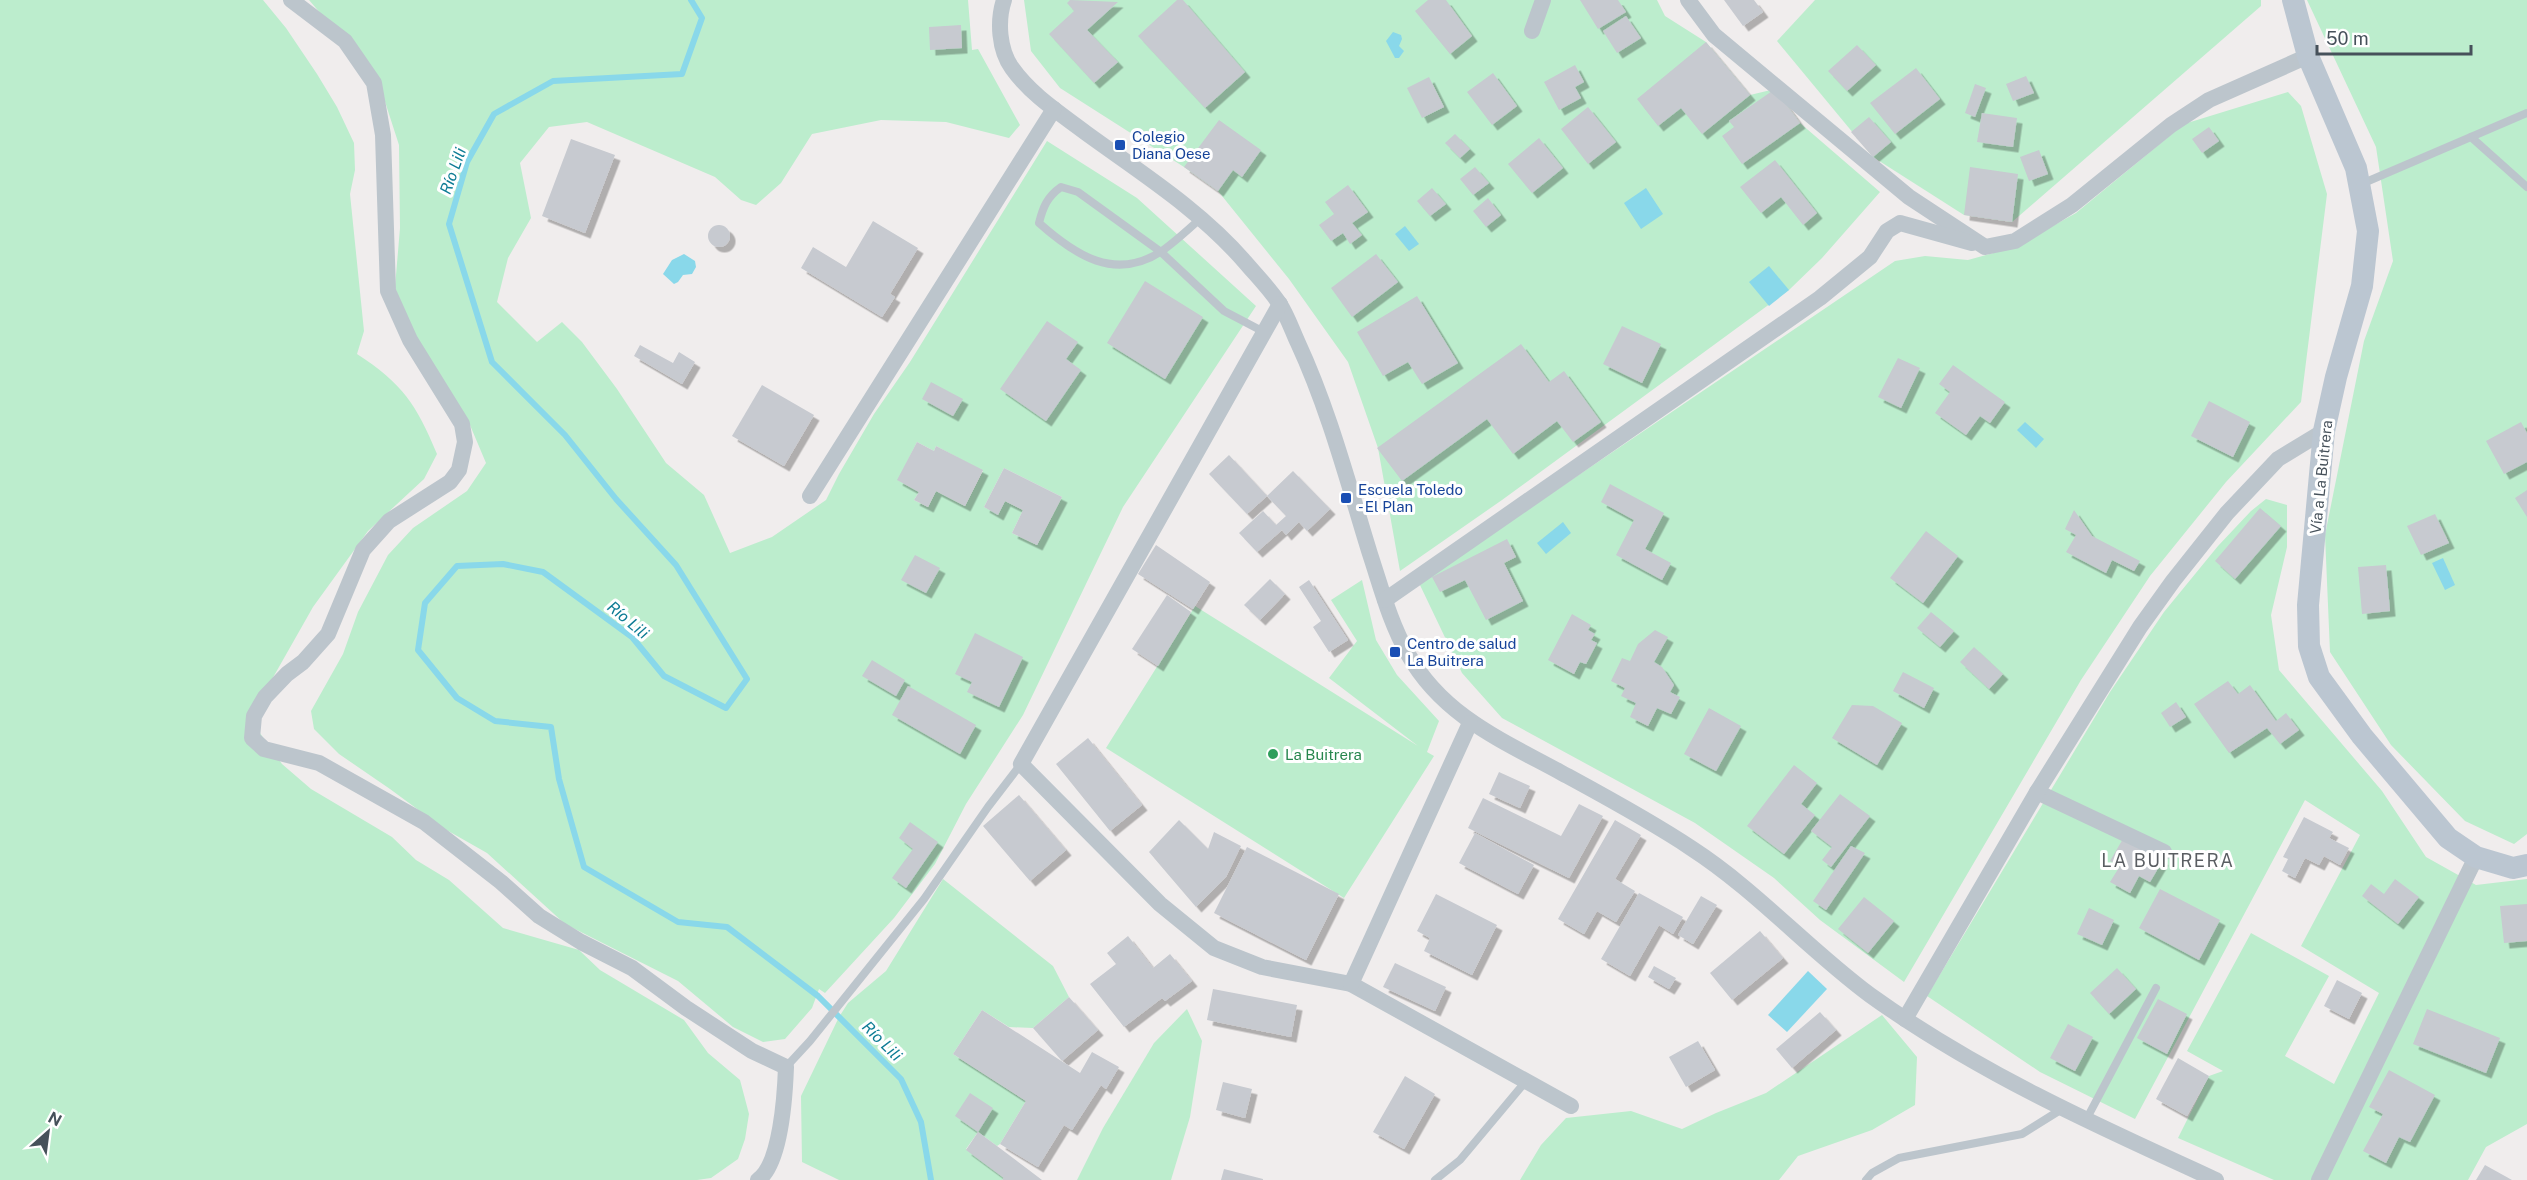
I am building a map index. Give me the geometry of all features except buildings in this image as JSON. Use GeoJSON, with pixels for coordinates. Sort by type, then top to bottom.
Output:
{"type":"FeatureCollection","features":[{"type":"Feature","properties":{"kind":"street"},"geometry":{"type":"LineString","coordinates":[[291,0],[345,41],[374,83],[383,135],[388,291],[410,340],[462,424],[465,442],[459,470],[450,482],[389,521],[363,550],[328,634],[303,662],[287,674],[265,698],[254,716],[252,738],[264,749],[319,763],[424,822],[501,882],[539,916],[581,942],[632,968],[686,1008],[752,1052],[786,1067],[785,1099],[779,1138],[764,1176],[758,1180]]}},
{"type":"Feature","properties":{"kind":"street"},"geometry":{"type":"LineString","coordinates":[[1004,0],[1001,7],[1000,32],[1004,52],[1012,68],[1054,109],[1202,218],[1241,258],[1280,304],[1306,360],[1324,408],[1385,600],[1408,655],[1441,698],[1470,723],[1606,797],[1691,847],[1729,874],[1867,992],[1905,1018],[1985,1067],[2062,1109],[2216,1180]]}},
{"type":"Feature","properties":{"kind":"street"},"geometry":{"type":"LineString","coordinates":[[1532,32],[1543,0]]}},
{"type":"Feature","properties":{"kind":"street"},"geometry":{"type":"LineString","coordinates":[[1688,0],[1714,34],[1909,197],[1985,247]]}},
{"type":"Feature","properties":{"kind":"street","name":"Vía a La Buitrera"},"geometry":{"type":"LineString","coordinates":[[2293,0],[2308,56],[2356,168],[2368,231],[2362,286],[2336,377],[2324,431],[2308,605],[2309,646],[2319,677],[2359,731],[2448,838],[2476,857],[2513,868],[2527,865]]}},
{"type":"Feature","properties":{"kind":"street"},"geometry":{"type":"LineString","coordinates":[[1385,600],[1820,298],[1870,257],[1887,231],[1900,223],[1985,247],[2014,241],[2072,205],[2170,125],[2210,99],[2308,56]]}},
{"type":"Feature","properties":{"kind":"street"},"geometry":{"type":"LineString","coordinates":[[810,496],[1054,109]]}},
{"type":"Feature","properties":{"kind":"street"},"geometry":{"type":"LineString","coordinates":[[1280,304],[1022,764],[1160,904],[1214,948],[1262,967],[1351,984],[1571,1106]]}},
{"type":"Feature","properties":{"kind":"street"},"geometry":{"type":"LineString","coordinates":[[1905,1018],[2037,792],[2140,627],[2227,513],[2278,459],[2324,431]]}},
{"type":"Feature","properties":{"kind":"street"},"geometry":{"type":"LineString","coordinates":[[1351,984],[1470,723]]}},
{"type":"Feature","properties":{"kind":"street"},"geometry":{"type":"LineString","coordinates":[[2037,792],[2164,852]]}},
{"type":"Feature","properties":{"kind":"street"},"geometry":{"type":"LineString","coordinates":[[2319,1180],[2476,857]]}},
{"type":"Feature","properties":{"kind":"lane"},"geometry":{"type":"LineString","coordinates":[[2359,185],[2527,113]]}},
{"type":"Feature","properties":{"kind":"lane"},"geometry":{"type":"LineString","coordinates":[[2471,137],[2527,187]]}},
{"type":"Feature","properties":{"kind":"lane"},"geometry":{"type":"LineString","coordinates":[[1202,218],[1161,252],[1128,265],[1105,265],[1078,252],[1039,223],[1043,206],[1049,196],[1061,187],[1078,192],[1161,252],[1224,311],[1264,332]]}},
{"type":"Feature","properties":{"kind":"lane"},"geometry":{"type":"LineString","coordinates":[[786,1067],[810,1041],[924,899],[988,807],[1022,764]]}},
{"type":"Feature","properties":{"kind":"lane"},"geometry":{"type":"LineString","coordinates":[[2086,1120],[2156,988]]}},
{"type":"Feature","properties":{"kind":"lane"},"geometry":{"type":"LineString","coordinates":[[1435,1180],[1460,1160],[1526,1082]]}},
{"type":"Feature","properties":{"kind":"lane"},"geometry":{"type":"LineString","coordinates":[[1866,1180],[1872,1173],[1899,1158],[2022,1134],[2062,1109]]}},
{"type":"Feature","properties":{"kind":"green space"},"geometry":{"type":"Polygon","coordinates":[[[0,0],[263,0],[286,28],[337,107],[354,143],[355,170],[350,194],[364,331],[357,354],[386,375],[406,396],[415,408],[437,454],[424,479],[368,531],[313,607],[271,681],[257,729],[282,764],[311,789],[392,837],[416,860],[449,880],[503,928],[579,950],[600,970],[684,1020],[708,1053],[740,1080],[749,1114],[745,1139],[738,1159],[711,1178],[697,1180],[0,1180],[0,0]]]}},
{"type":"Feature","properties":{"kind":"green space"},"geometry":{"type":"Polygon","coordinates":[[[309,0],[968,0],[972,50],[978,49],[1020,125],[1009,138],[946,122],[881,120],[812,134],[781,183],[756,205],[741,200],[715,177],[587,122],[549,127],[520,163],[531,218],[508,258],[497,302],[537,342],[562,322],[582,342],[617,389],[666,463],[704,495],[730,553],[772,537],[826,500],[874,414],[910,362],[1047,141],[1137,198],[1256,306],[1123,507],[1023,715],[966,804],[935,864],[894,918],[825,993],[819,989],[812,1008],[785,1039],[763,1042],[733,1027],[678,981],[565,924],[487,853],[443,828],[339,754],[314,729],[311,711],[343,654],[358,612],[388,555],[413,528],[467,491],[486,463],[467,418],[410,331],[395,287],[400,228],[399,145],[378,80],[309,0]],[[917,442],[898,480],[919,492],[914,500],[928,507],[936,491],[965,506],[983,471],[936,446],[934,451],[917,442]],[[1004,468],[984,507],[998,514],[1005,501],[1023,510],[1012,533],[1037,545],[1062,497],[1004,468]]]}},
{"type":"Feature","properties":{"kind":"green space"},"geometry":{"type":"Polygon","coordinates":[[[1024,0],[1657,0],[1665,16],[1706,42],[1750,95],[1775,89],[1800,123],[1880,192],[1822,258],[1789,290],[1502,500],[1400,571],[1378,448],[1348,362],[1289,279],[1218,191],[1060,88],[1031,51],[1024,0]]]}},
{"type":"Feature","properties":{"kind":"green space"},"geometry":{"type":"Polygon","coordinates":[[[1815,0],[2261,0],[2261,6],[2012,222],[1964,215],[1873,157],[1777,41],[1815,0]]]}},
{"type":"Feature","properties":{"kind":"green space"},"geometry":{"type":"Polygon","coordinates":[[[2307,0],[2527,0],[2527,834],[2514,844],[2465,821],[2391,745],[2330,652],[2325,535],[2364,341],[2393,261],[2376,147],[2307,0]]]}},
{"type":"Feature","properties":{"kind":"green space"},"geometry":{"type":"Polygon","coordinates":[[[2288,92],[2301,106],[2327,194],[2301,402],[2226,482],[2150,576],[2081,680],[1904,982],[1820,920],[1774,878],[1695,823],[1502,718],[1462,673],[1419,583],[1895,261],[1925,256],[1968,260],[2015,247],[2076,213],[2184,124],[2288,92]]]}},
{"type":"Feature","properties":{"kind":"green space"},"geometry":{"type":"Polygon","coordinates":[[[2266,499],[2287,505],[2287,547],[2271,615],[2279,670],[2382,791],[2426,857],[2476,885],[2527,879],[2527,1124],[2486,1147],[2468,1180],[2274,1180],[2178,1138],[2209,1076],[2223,1071],[2187,1051],[2251,933],[2329,976],[2285,1056],[2334,1084],[2379,993],[2301,946],[2360,835],[2305,800],[2135,1119],[2040,1072],[1927,996],[2110,692],[2164,612],[2218,546],[2251,511],[2266,499]]]}},
{"type":"Feature","properties":{"kind":"green space","name":"La Buitrera"},"geometry":{"type":"Polygon","coordinates":[[[1362,580],[1376,640],[1397,675],[1439,721],[1427,752],[1434,756],[1344,898],[1106,748],[1195,606],[1418,746],[1329,678],[1357,641],[1331,600],[1362,580]]]}},
{"type":"Feature","properties":{"kind":"green space"},"geometry":{"type":"Polygon","coordinates":[[[943,879],[1053,966],[1069,997],[1033,1028],[1009,1027],[982,1010],[953,1054],[1026,1101],[1000,1144],[997,1146],[978,1132],[966,1149],[1004,1178],[1002,1180],[839,1180],[802,1162],[801,1096],[848,1003],[886,971],[943,879]]]}},
{"type":"Feature","properties":{"kind":"green space"},"geometry":{"type":"Polygon","coordinates":[[[1187,1009],[1202,1041],[1190,1117],[1171,1180],[1077,1180],[1103,1128],[1154,1043],[1187,1009]]]}},
{"type":"Feature","properties":{"kind":"green space"},"geometry":{"type":"Polygon","coordinates":[[[1882,1015],[1917,1057],[1915,1105],[1872,1130],[1798,1156],[1779,1180],[1520,1180],[1541,1145],[1566,1118],[1631,1111],[1682,1129],[1766,1093],[1882,1015]]]}},
{"type":"Feature","properties":{"kind":"water"},"geometry":{"type":"Polygon","coordinates":[[[1393,32],[1401,35],[1402,39],[1399,46],[1404,51],[1399,58],[1395,58],[1386,41],[1393,32]]]}},
{"type":"Feature","properties":{"kind":"water"},"geometry":{"type":"Polygon","coordinates":[[[1646,188],[1663,214],[1641,229],[1624,203],[1646,188]]]}},
{"type":"Feature","properties":{"kind":"water"},"geometry":{"type":"Polygon","coordinates":[[[1405,226],[1419,244],[1409,251],[1395,234],[1405,226]]]}},
{"type":"Feature","properties":{"kind":"water"},"geometry":{"type":"Polygon","coordinates":[[[684,254],[695,261],[696,267],[692,274],[683,275],[674,284],[663,274],[672,260],[684,254]]]}},
{"type":"Feature","properties":{"kind":"water"},"geometry":{"type":"Polygon","coordinates":[[[1769,266],[1789,290],[1769,306],[1749,282],[1769,266]]]}},
{"type":"Feature","properties":{"kind":"water"},"geometry":{"type":"Polygon","coordinates":[[[2025,422],[2044,439],[2036,448],[2017,430],[2025,422]]]}},
{"type":"Feature","properties":{"kind":"water"},"geometry":{"type":"Polygon","coordinates":[[[1563,522],[1571,533],[1546,554],[1537,543],[1563,522]]]}},
{"type":"Feature","properties":{"kind":"water"},"geometry":{"type":"Polygon","coordinates":[[[2443,558],[2455,585],[2445,590],[2432,563],[2443,558]]]}},
{"type":"Feature","properties":{"kind":"water"},"geometry":{"type":"Polygon","coordinates":[[[1808,971],[1827,989],[1787,1032],[1768,1015],[1808,971]]]}},
{"type":"Feature","properties":{"kind":"waterway","name":"Río Lili"},"geometry":{"type":"LineString","coordinates":[[691,0],[702,18],[682,74],[553,81],[494,114],[467,162],[449,224],[492,362],[565,435],[616,499],[676,565],[747,679],[726,708],[664,676],[632,637],[543,572],[503,564],[457,566],[425,603],[418,650],[457,698],[495,721],[551,727],[559,779],[584,867],[678,922],[727,927],[818,996],[901,1079],[921,1122],[931,1180]]}},
{"type":"Feature","properties":{"kind":"place","name":"Colegio Diana Oese"},"geometry":{"type":"Point","coordinates":[1120,145]}},
{"type":"Feature","properties":{"kind":"place","name":"Escuela Toledo - El Plan"},"geometry":{"type":"Point","coordinates":[1346,498]}},
{"type":"Feature","properties":{"kind":"place","name":"Centro de salud La Buitrera"},"geometry":{"type":"Point","coordinates":[1395,652]}},
{"type":"Feature","properties":{"kind":"place","name":"La Buitrera"},"geometry":{"type":"Point","coordinates":[1273,754]}},
{"type":"Feature","properties":{"kind":"district","name":"LA BUITRERA"},"geometry":{"type":"Point","coordinates":[2168,860]}}]}
